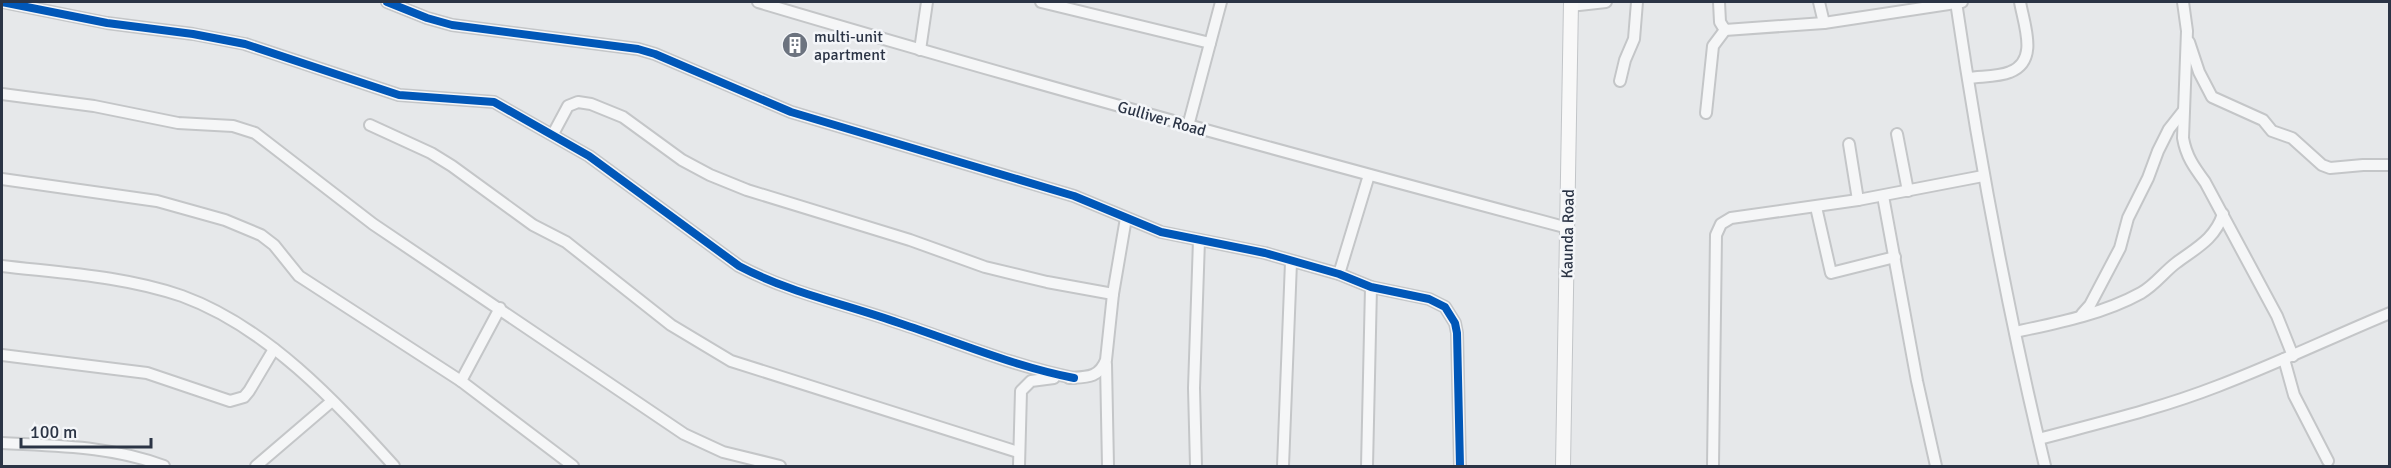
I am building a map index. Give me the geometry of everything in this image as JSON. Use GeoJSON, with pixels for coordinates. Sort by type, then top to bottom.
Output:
{"type":"FeatureCollection","features":[{"type":"Feature","properties":{"kind":"main road","name":"Kaunda Road"},"geometry":{"type":"LineString","coordinates":[[1563,466],[1570,4]]}},
{"type":"Feature","properties":{"kind":"street"},"geometry":{"type":"LineString","coordinates":[[2,2],[107,23],[194,33],[245,44],[399,95],[494,102],[589,156],[739,267],[761,278],[788,289],[898,322],[1016,364],[1074,378]]}},
{"type":"Feature","properties":{"kind":"street"},"geometry":{"type":"LineString","coordinates":[[387,2],[452,25],[638,49],[674,60],[791,112],[1074,196],[1161,232],[1244,248],[1339,274],[1371,287],[1429,299],[1445,307],[1451,314],[1457,333],[1460,466]]}},
{"type":"Feature","properties":{"kind":"street","name":"Gulliver Road"},"geometry":{"type":"LineString","coordinates":[[758,2],[1188,126],[1568,228]]}},
{"type":"Feature","properties":{"kind":"street"},"geometry":{"type":"LineString","coordinates":[[920,50],[927,2]]}},
{"type":"Feature","properties":{"kind":"street"},"geometry":{"type":"LineString","coordinates":[[1041,2],[1210,43]]}},
{"type":"Feature","properties":{"kind":"street"},"geometry":{"type":"LineString","coordinates":[[1188,126],[1221,2]]}},
{"type":"Feature","properties":{"kind":"street"},"geometry":{"type":"LineString","coordinates":[[1570,4],[1606,2]]}},
{"type":"Feature","properties":{"kind":"street"},"geometry":{"type":"LineString","coordinates":[[1620,81],[1625,60],[1634,39],[1637,2]]}},
{"type":"Feature","properties":{"kind":"street"},"geometry":{"type":"LineString","coordinates":[[1719,2],[1720,22],[1725,30]]}},
{"type":"Feature","properties":{"kind":"street"},"geometry":{"type":"LineString","coordinates":[[1819,2],[1824,23]]}},
{"type":"Feature","properties":{"kind":"street"},"geometry":{"type":"LineString","coordinates":[[1956,2],[1983,176],[2045,466]]}},
{"type":"Feature","properties":{"kind":"street"},"geometry":{"type":"LineString","coordinates":[[1706,112],[1713,46],[1725,30],[1824,23],[1963,2]]}},
{"type":"Feature","properties":{"kind":"street"},"geometry":{"type":"LineString","coordinates":[[1968,78],[2009,73],[2026,59],[2029,48],[2020,2]]}},
{"type":"Feature","properties":{"kind":"street"},"geometry":{"type":"LineString","coordinates":[[2183,2],[2187,31],[2199,72],[2209,92],[2217,100],[2263,120],[2272,131],[2292,138],[2326,167],[2390,165]]}},
{"type":"Feature","properties":{"kind":"street"},"geometry":{"type":"LineString","coordinates":[[2187,31],[2185,151],[2223,214],[2277,316],[2288,357],[2294,395],[2328,461]]}},
{"type":"Feature","properties":{"kind":"street"},"geometry":{"type":"LineString","coordinates":[[2,94],[94,106],[178,123],[232,126],[255,133],[374,224],[684,434],[723,452],[780,466]]}},
{"type":"Feature","properties":{"kind":"street"},"geometry":{"type":"LineString","coordinates":[[553,134],[568,106],[578,102],[591,104],[623,117],[682,160],[710,175],[747,190],[910,240],[985,267],[1047,282],[1113,294]]}},
{"type":"Feature","properties":{"kind":"street"},"geometry":{"type":"LineString","coordinates":[[2079,317],[2090,305],[2104,280],[2120,248],[2128,218],[2148,178],[2158,151],[2169,129],[2184,110]]}},
{"type":"Feature","properties":{"kind":"street"},"geometry":{"type":"LineString","coordinates":[[370,125],[431,153],[452,166],[532,225],[566,242],[671,325],[731,361],[1018,452]]}},
{"type":"Feature","properties":{"kind":"street"},"geometry":{"type":"LineString","coordinates":[[1897,134],[1908,191]]}},
{"type":"Feature","properties":{"kind":"street"},"geometry":{"type":"LineString","coordinates":[[1849,144],[1858,200]]}},
{"type":"Feature","properties":{"kind":"street"},"geometry":{"type":"LineString","coordinates":[[1339,274],[1369,175]]}},
{"type":"Feature","properties":{"kind":"street"},"geometry":{"type":"LineString","coordinates":[[1713,466],[1716,235],[1721,224],[1731,218],[1883,196],[1983,176]]}},
{"type":"Feature","properties":{"kind":"street"},"geometry":{"type":"LineString","coordinates":[[2,179],[157,201],[225,220],[261,235],[274,245],[299,276],[307,282],[460,381],[573,466]]}},
{"type":"Feature","properties":{"kind":"street"},"geometry":{"type":"LineString","coordinates":[[1883,196],[1917,381],[1936,466]]}},
{"type":"Feature","properties":{"kind":"street"},"geometry":{"type":"LineString","coordinates":[[1816,207],[1832,273],[1895,257]]}},
{"type":"Feature","properties":{"kind":"street"},"geometry":{"type":"LineString","coordinates":[[2015,332],[2079,317],[2142,292],[2175,263],[2204,243],[2215,232],[2223,214]]}},
{"type":"Feature","properties":{"kind":"street"},"geometry":{"type":"LineString","coordinates":[[1108,466],[1106,360],[1113,294],[1126,218]]}},
{"type":"Feature","properties":{"kind":"street"},"geometry":{"type":"LineString","coordinates":[[1196,466],[1194,366],[1199,240]]}},
{"type":"Feature","properties":{"kind":"street"},"geometry":{"type":"LineString","coordinates":[[1283,466],[1291,262]]}},
{"type":"Feature","properties":{"kind":"street"},"geometry":{"type":"LineString","coordinates":[[2,266],[108,278],[182,297],[232,319],[257,334],[332,401],[394,466]]}},
{"type":"Feature","properties":{"kind":"street"},"geometry":{"type":"LineString","coordinates":[[1367,466],[1371,287]]}},
{"type":"Feature","properties":{"kind":"street"},"geometry":{"type":"LineString","coordinates":[[460,381],[500,308]]}},
{"type":"Feature","properties":{"kind":"street"},"geometry":{"type":"LineString","coordinates":[[2038,439],[2172,403],[2390,313]]}},
{"type":"Feature","properties":{"kind":"street"},"geometry":{"type":"LineString","coordinates":[[2,355],[147,373],[230,402],[244,397],[249,391],[274,349]]}},
{"type":"Feature","properties":{"kind":"street"},"geometry":{"type":"LineString","coordinates":[[1019,466],[1021,391],[1025,385],[1039,378],[1094,376],[1103,369],[1106,360]]}},
{"type":"Feature","properties":{"kind":"street"},"geometry":{"type":"LineString","coordinates":[[256,466],[332,401]]}},
{"type":"Feature","properties":{"kind":"street"},"geometry":{"type":"LineString","coordinates":[[2,443],[101,449],[140,457],[164,466]]}},
{"type":"Feature","properties":{"kind":"cycle path"},"geometry":{"type":"LineString","coordinates":[[2,2],[107,23],[193,34],[245,44],[399,95],[494,102],[589,156],[739,266],[798,291],[1007,360],[1074,378]]}},
{"type":"Feature","properties":{"kind":"cycle path"},"geometry":{"type":"LineString","coordinates":[[387,2],[452,25],[638,49],[655,54],[791,112],[1074,196],[1161,232],[1265,253],[1339,274],[1371,287],[1429,299],[1445,307],[1455,323],[1457,333],[1460,466]]}},
{"type":"Feature","properties":{"kind":"place","name":"multi-unit apartment"},"geometry":{"type":"Point","coordinates":[795,45]}}]}
